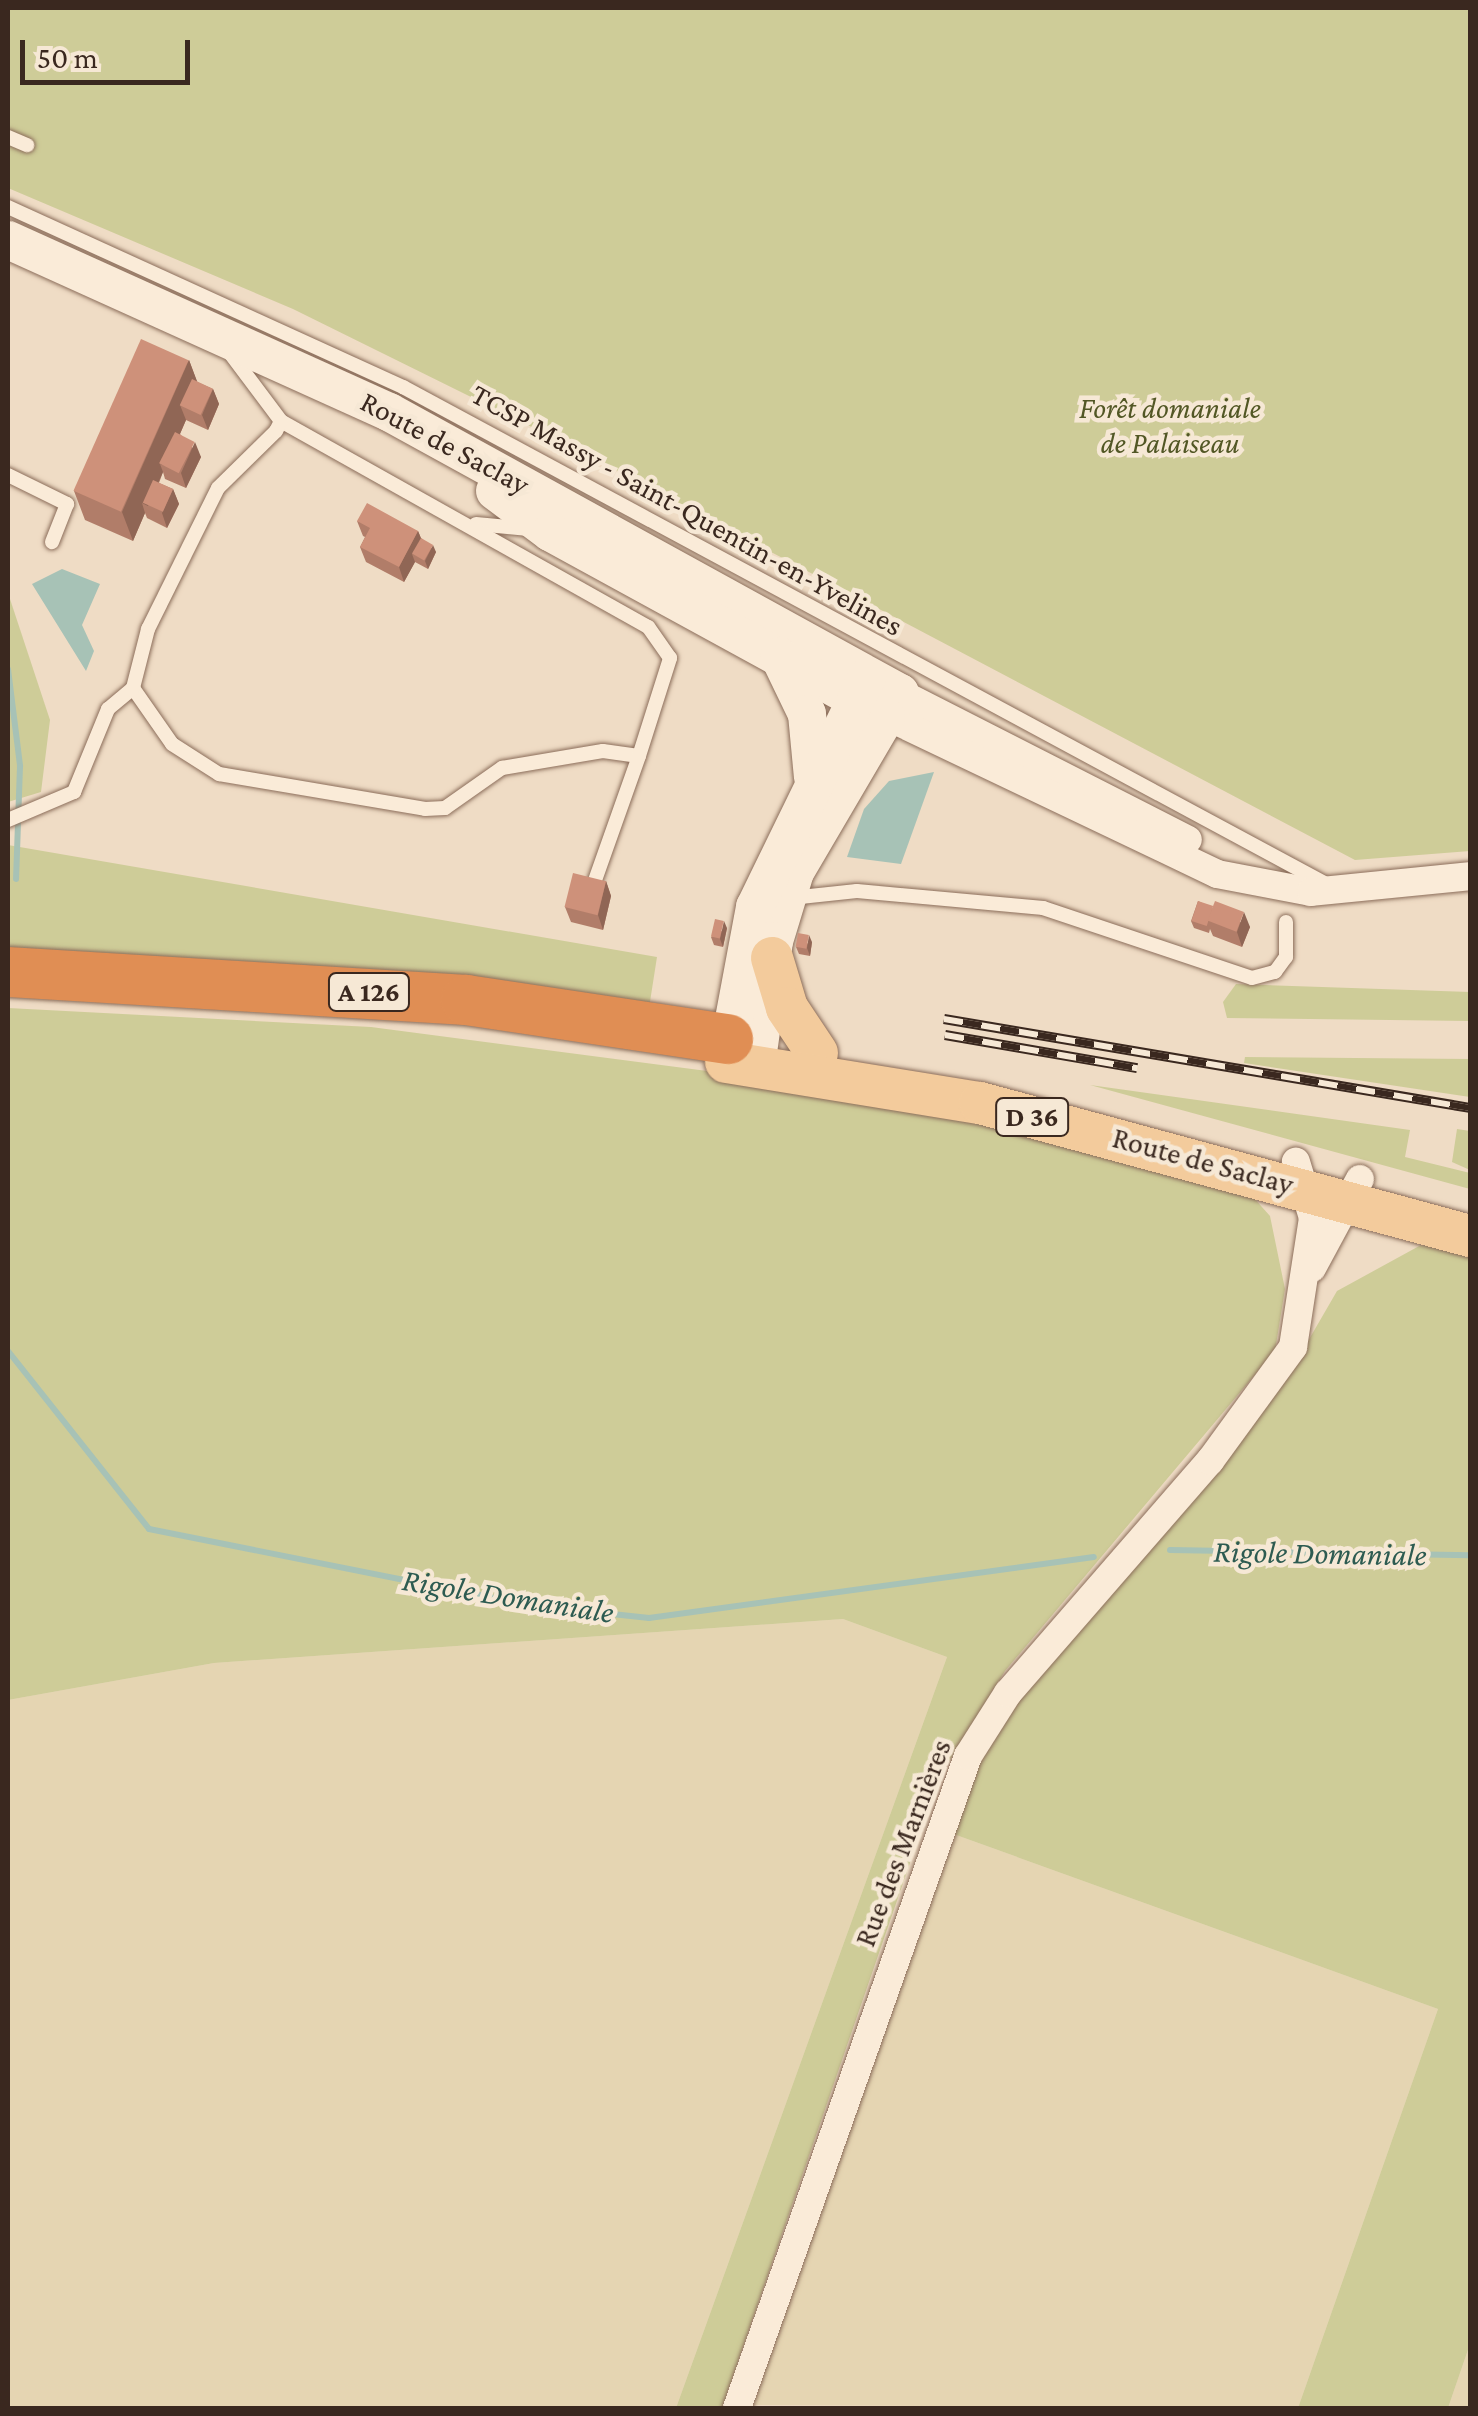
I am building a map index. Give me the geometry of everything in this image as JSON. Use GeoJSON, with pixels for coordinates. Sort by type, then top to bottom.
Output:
{"type":"FeatureCollection","features":[{"type":"Feature","properties":{"kind":"highway","name":"A 126"},"geometry":{"type":"LineString","coordinates":[[8,972],[466,1000],[742,1053]]}},
{"type":"Feature","properties":{"kind":"highway","name":"A 126"},"geometry":{"type":"LineString","coordinates":[[8,995],[353,1012],[742,1053]]}},
{"type":"Feature","properties":{"kind":"main road","name":"Route de Saclay"},"geometry":{"type":"LineString","coordinates":[[8,240],[389,412],[877,696]]}},
{"type":"Feature","properties":{"kind":"main road"},"geometry":{"type":"LineString","coordinates":[[389,412],[550,532],[780,656],[877,696]]}},
{"type":"Feature","properties":{"kind":"main road"},"geometry":{"type":"LineString","coordinates":[[780,656],[807,714],[813,777]]}},
{"type":"Feature","properties":{"kind":"main road"},"geometry":{"type":"LineString","coordinates":[[742,1053],[754,906],[813,777],[877,696]]}},
{"type":"Feature","properties":{"kind":"main road"},"geometry":{"type":"LineString","coordinates":[[742,1053],[772,958],[785,898],[877,696]]}},
{"type":"Feature","properties":{"kind":"main road"},"geometry":{"type":"LineString","coordinates":[[772,958],[787,1008],[816,1053]]}},
{"type":"Feature","properties":{"kind":"main road","name":"Route de Saclay"},"geometry":{"type":"LineString","coordinates":[[742,1053],[816,1053],[1300,1175],[1356,1191],[1470,1236]]}},
{"type":"Feature","properties":{"kind":"main road","name":"Route de Saclay"},"geometry":{"type":"LineString","coordinates":[[742,1053],[1300,1175]]}},
{"type":"Feature","properties":{"kind":"main road","name":"Route de Saclay"},"geometry":{"type":"LineString","coordinates":[[1356,1191],[1470,1211]]}},
{"type":"Feature","properties":{"kind":"street"},"geometry":{"type":"LineString","coordinates":[[877,696],[1220,856],[1256,884],[1311,892],[1328,885],[1470,876]]}},
{"type":"Feature","properties":{"kind":"street","name":"Rue des Marnières"},"geometry":{"type":"LineString","coordinates":[[1300,1175],[1312,1270]]}},
{"type":"Feature","properties":{"kind":"street","name":"Rue des Marnières"},"geometry":{"type":"LineString","coordinates":[[738,2408],[968,1756],[1008,1693],[1264,1394],[1294,1347],[1312,1270],[1356,1191]]}},
{"type":"Feature","properties":{"kind":"lane"},"geometry":{"type":"LineString","coordinates":[[8,137],[27,144]]}},
{"type":"Feature","properties":{"kind":"lane","name":"TCSP Massy - Saint-Quentin-en-Yvelines"},"geometry":{"type":"LineString","coordinates":[[8,207],[403,387],[1328,885]]}},
{"type":"Feature","properties":{"kind":"lane"},"geometry":{"type":"LineString","coordinates":[[214,332],[281,421],[648,627],[670,658],[593,886]]}},
{"type":"Feature","properties":{"kind":"lane"},"geometry":{"type":"LineString","coordinates":[[8,820],[74,792],[108,709],[132,688],[148,628],[218,488],[281,421]]}},
{"type":"Feature","properties":{"kind":"lane"},"geometry":{"type":"LineString","coordinates":[[8,476],[67,504],[52,542]]}},
{"type":"Feature","properties":{"kind":"lane"},"geometry":{"type":"LineString","coordinates":[[465,522],[550,532]]}},
{"type":"Feature","properties":{"kind":"lane"},"geometry":{"type":"LineString","coordinates":[[132,688],[172,744],[219,774],[425,809],[446,808],[502,768],[603,751],[639,756]]}},
{"type":"Feature","properties":{"kind":"lane"},"geometry":{"type":"LineString","coordinates":[[785,898],[856,891],[1043,908],[1252,978],[1275,972],[1286,957],[1286,922]]}},
{"type":"Feature","properties":{"kind":"shaded area"},"geometry":{"type":"Polygon","coordinates":[[[62,569],[100,584],[82,625],[94,651],[86,671],[32,584],[62,569]]]}},
{"type":"Feature","properties":{"kind":"shaded area"},"geometry":{"type":"Polygon","coordinates":[[[934,772],[901,864],[847,857],[864,809],[889,781],[934,772]]]}},
{"type":"Feature","properties":{"kind":"shaded area"},"geometry":{"type":"Polygon","coordinates":[[[843,1619],[947,1657],[676,2408],[8,2408],[8,1700],[214,1663],[843,1619]]]}},
{"type":"Feature","properties":{"kind":"shaded area"},"geometry":{"type":"Polygon","coordinates":[[[945,1831],[1438,2009],[1298,2408],[746,2405],[945,1831]]]}},
{"type":"Feature","properties":{"kind":"shaded area"},"geometry":{"type":"Polygon","coordinates":[[[1470,2344],[1470,2408],[1448,2408],[1470,2344]]]}},
{"type":"Feature","properties":{"kind":"green space","name":"Forêt domaniale de Palaiseau"},"geometry":{"type":"Polygon","coordinates":[[[8,8],[1470,8],[1470,851],[1355,860],[572,447],[293,309],[8,188],[8,8]]]}},
{"type":"Feature","properties":{"kind":"green space"},"geometry":{"type":"Polygon","coordinates":[[[8,593],[50,720],[41,792],[8,802],[8,593]]]}},
{"type":"Feature","properties":{"kind":"green space"},"geometry":{"type":"Polygon","coordinates":[[[8,845],[657,957],[649,1008],[8,960],[8,845]]]}},
{"type":"Feature","properties":{"kind":"green space"},"geometry":{"type":"Polygon","coordinates":[[[1236,984],[1470,992],[1470,1021],[1227,1018],[1223,1002],[1236,984]]]}},
{"type":"Feature","properties":{"kind":"green space"},"geometry":{"type":"Polygon","coordinates":[[[8,1008],[371,1027],[753,1077],[1059,1138],[1245,1188],[1270,1216],[1285,1289],[1275,1351],[1005,1671],[940,1776],[722,2408],[676,2408],[947,1657],[843,1619],[214,1663],[8,1700],[8,1008]]]}},
{"type":"Feature","properties":{"kind":"green space"},"geometry":{"type":"Polygon","coordinates":[[[1245,1057],[1470,1059],[1470,1097],[1244,1063],[1245,1057]]]}},
{"type":"Feature","properties":{"kind":"green space"},"geometry":{"type":"Polygon","coordinates":[[[1090,1085],[1410,1130],[1405,1157],[1470,1173],[1470,1189],[1090,1085]]]}},
{"type":"Feature","properties":{"kind":"green space"},"geometry":{"type":"Polygon","coordinates":[[[1457,1129],[1470,1131],[1470,1170],[1452,1162],[1457,1129]]]}},
{"type":"Feature","properties":{"kind":"green space"},"geometry":{"type":"Polygon","coordinates":[[[1421,1245],[1470,1252],[1470,2344],[1448,2408],[1298,2408],[1438,2009],[945,1831],[990,1736],[1304,1348],[1337,1291],[1421,1245]]]}},
{"type":"Feature","properties":{"kind":"building"},"geometry":{"type":"Polygon","coordinates":[[[141,339],[189,360],[121,512],[73,491],[141,339]]]}},
{"type":"Feature","properties":{"kind":"building"},"geometry":{"type":"Polygon","coordinates":[[[192,379],[213,389],[201,415],[180,405],[192,379]]]}},
{"type":"Feature","properties":{"kind":"building"},"geometry":{"type":"Polygon","coordinates":[[[175,432],[195,442],[179,473],[159,463],[175,432]]]}},
{"type":"Feature","properties":{"kind":"building"},"geometry":{"type":"Polygon","coordinates":[[[153,480],[173,489],[163,512],[143,503],[153,480]]]}},
{"type":"Feature","properties":{"kind":"building"},"geometry":{"type":"Polygon","coordinates":[[[367,503],[418,531],[399,567],[360,547],[370,528],[357,521],[367,503]]]}},
{"type":"Feature","properties":{"kind":"building"},"geometry":{"type":"Polygon","coordinates":[[[421,538],[433,545],[424,561],[412,554],[421,538]]]}},
{"type":"Feature","properties":{"kind":"building"},"geometry":{"type":"Polygon","coordinates":[[[573,873],[606,881],[598,915],[565,907],[573,873]]]}},
{"type":"Feature","properties":{"kind":"building"},"geometry":{"type":"Polygon","coordinates":[[[1198,901],[1213,906],[1207,926],[1192,921],[1198,901]]]}},
{"type":"Feature","properties":{"kind":"building"},"geometry":{"type":"Polygon","coordinates":[[[1215,901],[1244,912],[1236,932],[1207,921],[1215,901]]]}},
{"type":"Feature","properties":{"kind":"building"},"geometry":{"type":"Polygon","coordinates":[[[715,919],[724,921],[720,939],[711,937],[715,919]]]}},
{"type":"Feature","properties":{"kind":"building"},"geometry":{"type":"Polygon","coordinates":[[[798,933],[809,935],[806,949],[796,947],[798,933]]]}},
{"type":"Feature","properties":{"kind":"waterway"},"geometry":{"type":"LineString","coordinates":[[8,669],[20,766],[16,879]]}},
{"type":"Feature","properties":{"kind":"waterway","name":"Rigole Domaniale"},"geometry":{"type":"LineString","coordinates":[[8,1351],[149,1529],[528,1605],[649,1618],[1094,1557]]}},
{"type":"Feature","properties":{"kind":"waterway","name":"Rigole Domaniale"},"geometry":{"type":"LineString","coordinates":[[1170,1550],[1470,1555]]}},
{"type":"Feature","properties":{"kind":"railway"},"geometry":{"type":"LineString","coordinates":[[944,1019],[1470,1108]]}},
{"type":"Feature","properties":{"kind":"railway"},"geometry":{"type":"LineString","coordinates":[[945,1035],[1137,1068]]}}]}
